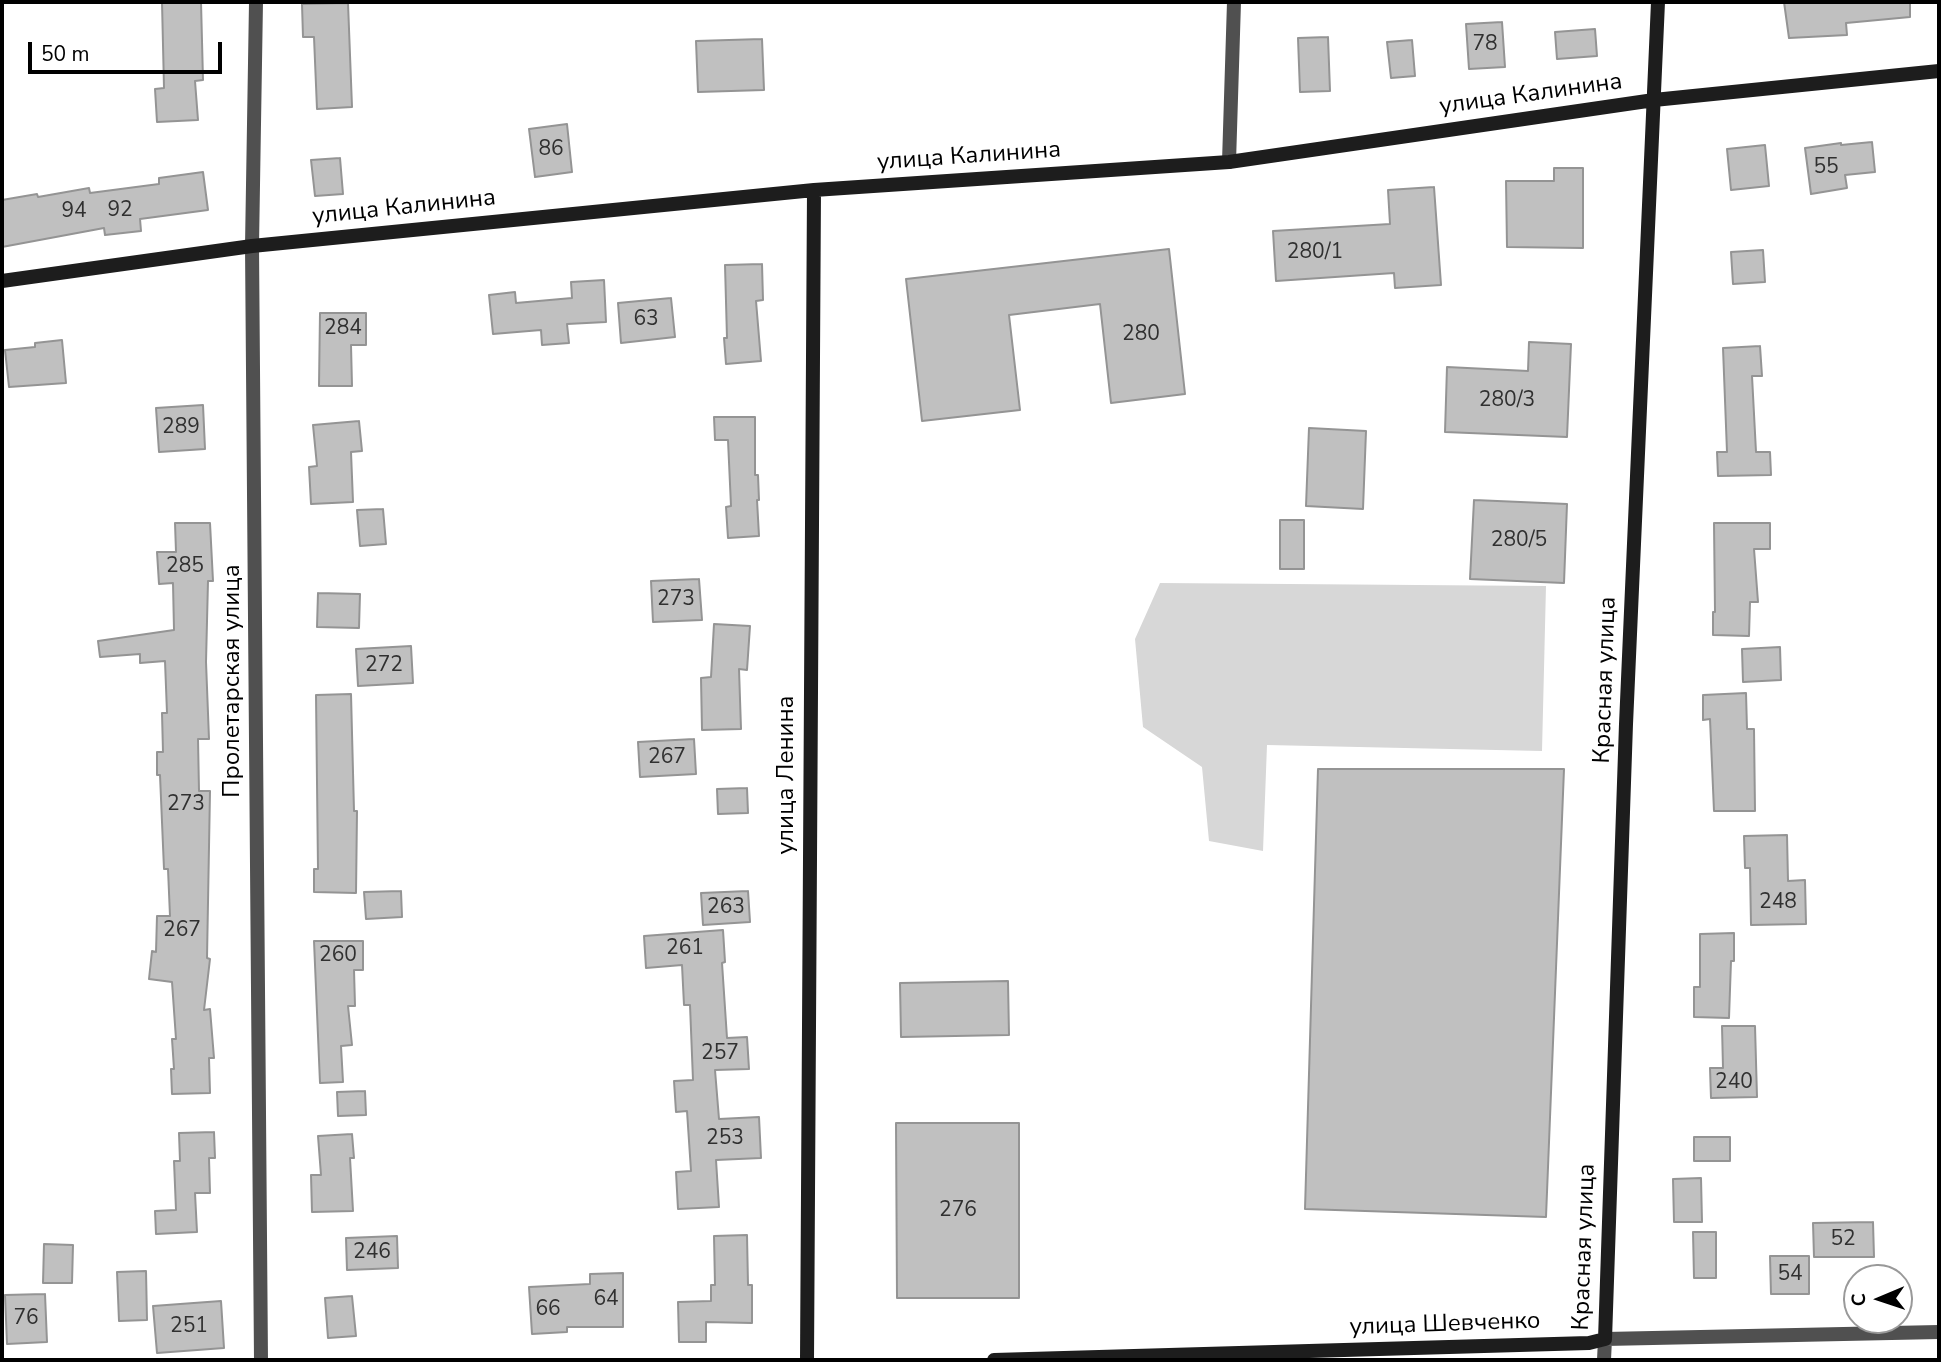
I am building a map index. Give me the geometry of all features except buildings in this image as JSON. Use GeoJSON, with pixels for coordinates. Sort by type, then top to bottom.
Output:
{"type":"FeatureCollection","features":[{"type":"Feature","properties":{"kind":"street","name":"Пролетарская улица"},"geometry":{"type":"LineString","coordinates":[[256,2],[252,246],[261,1360]]}},
{"type":"Feature","properties":{"kind":"street"},"geometry":{"type":"LineString","coordinates":[[1229,162],[1234,2]]}},
{"type":"Feature","properties":{"kind":"street","name":"Красная улица"},"geometry":{"type":"LineString","coordinates":[[1604,1360],[1626,724],[1658,2]]}},
{"type":"Feature","properties":{"kind":"street","name":"улица Калинина"},"geometry":{"type":"LineString","coordinates":[[2,281],[252,246],[814,190],[1229,162],[1654,100],[1939,71]]}},
{"type":"Feature","properties":{"kind":"street","name":"улица Ленина"},"geometry":{"type":"LineString","coordinates":[[807,1360],[814,190]]}},
{"type":"Feature","properties":{"kind":"street","name":"улица Шевченко"},"geometry":{"type":"LineString","coordinates":[[995,1360],[1574,1344],[1605,1339],[1939,1332]]}},
{"type":"Feature","properties":{"kind":"shaded area"},"geometry":{"type":"Polygon","coordinates":[[[1160,583],[1546,586],[1542,751],[1267,745],[1263,851],[1209,841],[1202,767],[1143,727],[1135,639],[1160,583]]]}}]}
